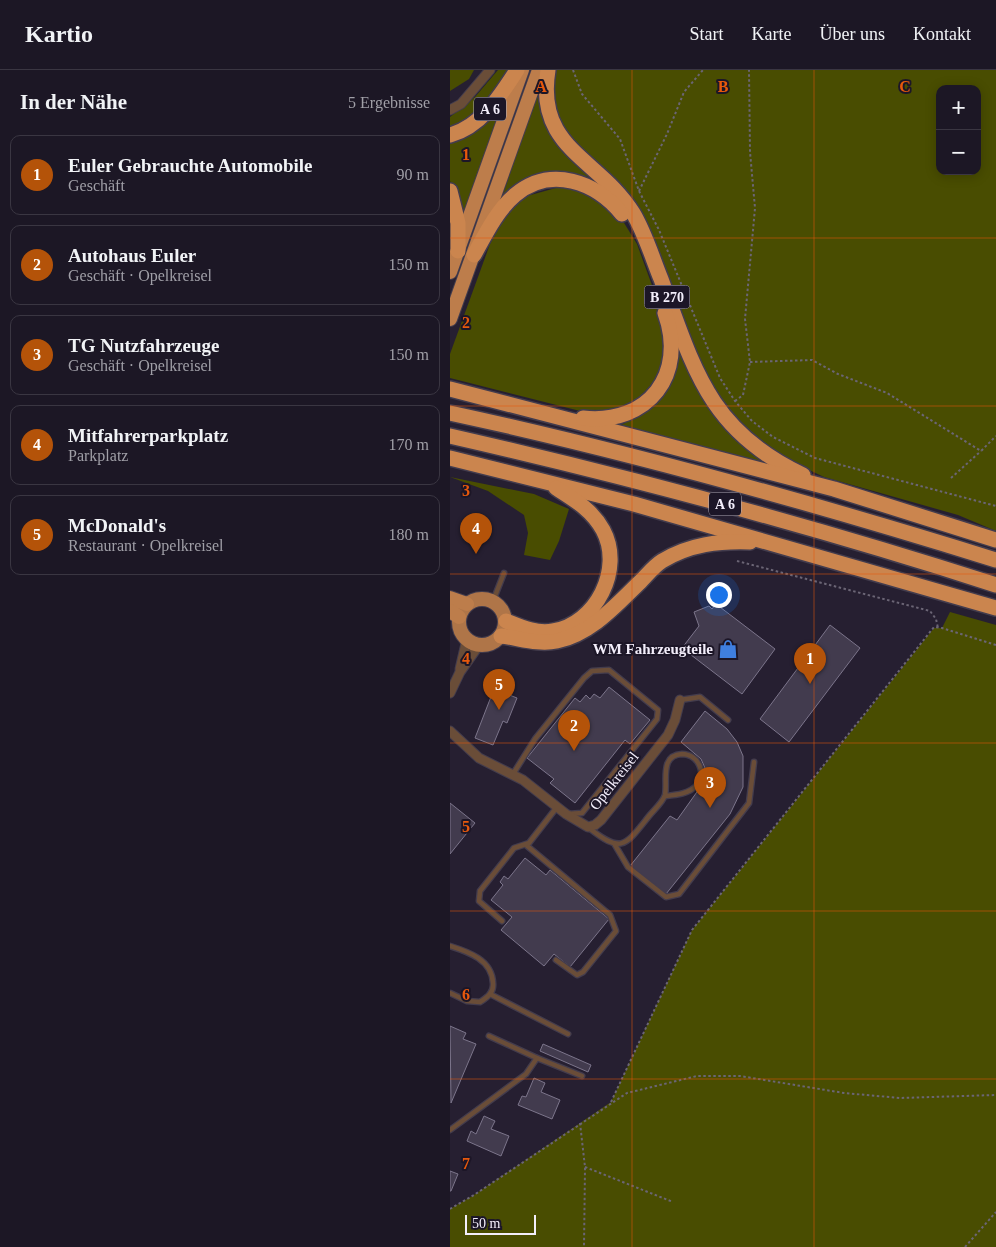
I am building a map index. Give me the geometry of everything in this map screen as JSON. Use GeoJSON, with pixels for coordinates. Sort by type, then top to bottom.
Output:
{"type":"FeatureCollection","features":[{"type":"Feature","properties":{"kind":"highway","name":"A 6"},"geometry":{"type":"LineString","coordinates":[[450,135],[469,126],[490,109],[516,70]]}},
{"type":"Feature","properties":{"kind":"highway"},"geometry":{"type":"LineString","coordinates":[[450,272],[522,70]]}},
{"type":"Feature","properties":{"kind":"highway"},"geometry":{"type":"LineString","coordinates":[[450,319],[539,70]]}},
{"type":"Feature","properties":{"kind":"highway","name":"B 270"},"geometry":{"type":"LineString","coordinates":[[548,70],[546,98],[549,115],[554,126],[564,142],[622,198],[632,212],[644,235],[694,368],[713,404],[746,440],[769,456],[834,489]]}},
{"type":"Feature","properties":{"kind":"highway"},"geometry":{"type":"LineString","coordinates":[[474,255],[493,223],[515,195],[533,184],[559,178],[579,182],[613,203],[637,237],[667,320],[671,345],[671,363],[657,392],[644,404],[619,416],[591,419],[532,410]]}},
{"type":"Feature","properties":{"kind":"highway"},"geometry":{"type":"LineString","coordinates":[[450,192],[458,223],[458,252]]}},
{"type":"Feature","properties":{"kind":"highway"},"geometry":{"type":"LineString","coordinates":[[450,389],[834,489],[996,540]]}},
{"type":"Feature","properties":{"kind":"highway","name":"A 6"},"geometry":{"type":"LineString","coordinates":[[450,413],[542,433],[689,470],[871,521],[996,560]]}},
{"type":"Feature","properties":{"kind":"highway","name":"A 6"},"geometry":{"type":"LineString","coordinates":[[450,436],[687,493],[909,557],[996,585]]}},
{"type":"Feature","properties":{"kind":"highway"},"geometry":{"type":"LineString","coordinates":[[450,458],[544,480],[587,508],[604,531],[609,549],[610,567],[600,599],[584,618],[554,631],[534,632],[506,621]]}},
{"type":"Feature","properties":{"kind":"highway","name":"A 6"},"geometry":{"type":"LineString","coordinates":[[544,480],[773,542],[996,608]]}},
{"type":"Feature","properties":{"kind":"highway","name":"A 6"},"geometry":{"type":"LineString","coordinates":[[500,636],[529,642],[556,642],[576,636],[609,612],[660,562],[686,548],[719,541],[773,542]]}},
{"type":"Feature","properties":{"kind":"highway"},"geometry":{"type":"LineString","coordinates":[[450,598],[467,604]]}},
{"type":"Feature","properties":{"kind":"main road"},"geometry":{"type":"LineString","coordinates":[[484,598],[493,601],[499,606],[506,621],[500,636],[487,644],[480,645],[466,639],[455,614],[467,604],[484,598]]}},
{"type":"Feature","properties":{"kind":"street"},"geometry":{"type":"LineString","coordinates":[[450,110],[461,104],[490,70]]}},
{"type":"Feature","properties":{"kind":"street"},"geometry":{"type":"LineString","coordinates":[[460,672],[466,639]]}},
{"type":"Feature","properties":{"kind":"street"},"geometry":{"type":"LineString","coordinates":[[450,693],[460,672],[480,645]]}},
{"type":"Feature","properties":{"kind":"street","name":"Opelkreisel"},"geometry":{"type":"LineString","coordinates":[[450,731],[479,758],[523,780],[566,814],[588,827],[601,820],[668,735],[675,720],[680,700]]}},
{"type":"Feature","properties":{"kind":"lane"},"geometry":{"type":"LineString","coordinates":[[493,601],[504,573]]}},
{"type":"Feature","properties":{"kind":"lane"},"geometry":{"type":"LineString","coordinates":[[513,774],[535,739],[584,678],[592,671],[609,670],[658,710],[657,719],[582,813],[566,814]]}},
{"type":"Feature","properties":{"kind":"lane","name":"Opelkreisel"},"geometry":{"type":"LineString","coordinates":[[680,700],[700,697],[728,720]]}},
{"type":"Feature","properties":{"kind":"lane"},"geometry":{"type":"LineString","coordinates":[[615,845],[628,842],[665,796],[666,768],[670,760],[678,755],[691,756],[698,762],[701,770],[701,777],[697,785],[681,794],[665,796]]}},
{"type":"Feature","properties":{"kind":"lane"},"geometry":{"type":"LineString","coordinates":[[588,827],[604,840],[615,845],[628,867],[659,894],[666,897],[679,894],[749,802],[754,762]]}},
{"type":"Feature","properties":{"kind":"lane"},"geometry":{"type":"LineString","coordinates":[[502,921],[479,901],[478,896],[514,848],[526,844],[557,807]]}},
{"type":"Feature","properties":{"kind":"lane"},"geometry":{"type":"LineString","coordinates":[[526,844],[610,915],[614,923],[616,931],[583,972],[577,975],[572,974],[556,960]]}},
{"type":"Feature","properties":{"kind":"lane"},"geometry":{"type":"LineString","coordinates":[[450,946],[465,950],[484,962],[491,970],[493,987],[490,994],[480,1002],[467,1000],[450,993]]}},
{"type":"Feature","properties":{"kind":"lane"},"geometry":{"type":"LineString","coordinates":[[490,994],[568,1034]]}},
{"type":"Feature","properties":{"kind":"lane"},"geometry":{"type":"LineString","coordinates":[[488,1036],[582,1076]]}},
{"type":"Feature","properties":{"kind":"lane"},"geometry":{"type":"LineString","coordinates":[[450,1130],[526,1074],[536,1058]]}},
{"type":"Feature","properties":{"kind":"path"},"geometry":{"type":"LineString","coordinates":[[573,70],[582,94],[620,139],[639,191],[659,230],[720,378],[752,422],[773,437],[815,458],[976,499],[996,506]]}},
{"type":"Feature","properties":{"kind":"path"},"geometry":{"type":"LineString","coordinates":[[639,191],[667,134],[684,92],[702,70]]}},
{"type":"Feature","properties":{"kind":"path"},"geometry":{"type":"LineString","coordinates":[[735,401],[744,395],[750,362],[745,319],[755,208],[750,152],[749,70]]}},
{"type":"Feature","properties":{"kind":"path"},"geometry":{"type":"LineString","coordinates":[[750,362],[812,360],[838,374],[887,393],[981,451]]}},
{"type":"Feature","properties":{"kind":"path"},"geometry":{"type":"LineString","coordinates":[[951,478],[996,436]]}},
{"type":"Feature","properties":{"kind":"path"},"geometry":{"type":"LineString","coordinates":[[737,561],[930,611],[936,619],[938,628]]}},
{"type":"Feature","properties":{"kind":"path"},"geometry":{"type":"LineString","coordinates":[[610,1102],[692,930],[934,627],[996,644]]}},
{"type":"Feature","properties":{"kind":"path"},"geometry":{"type":"LineString","coordinates":[[450,1209],[474,1195],[610,1102],[627,1093],[697,1076],[740,1076],[844,1093],[900,1098],[996,1095]]}},
{"type":"Feature","properties":{"kind":"path"},"geometry":{"type":"LineString","coordinates":[[580,1123],[585,1167],[584,1247]]}},
{"type":"Feature","properties":{"kind":"path"},"geometry":{"type":"LineString","coordinates":[[585,1167],[673,1202]]}},
{"type":"Feature","properties":{"kind":"path"},"geometry":{"type":"LineString","coordinates":[[965,1247],[996,1212]]}},
{"type":"Feature","properties":{"kind":"shaded area"},"geometry":{"type":"Polygon","coordinates":[[[450,70],[474,70],[469,79],[450,91],[450,70]]]}},
{"type":"Feature","properties":{"kind":"shaded area"},"geometry":{"type":"Polygon","coordinates":[[[498,70],[511,70],[487,107],[450,131],[450,117],[475,97],[498,70]]]}},
{"type":"Feature","properties":{"kind":"shaded area"},"geometry":{"type":"Polygon","coordinates":[[[554,70],[996,70],[996,531],[958,515],[824,477],[771,452],[733,421],[698,367],[649,234],[587,160],[553,113],[554,70]]]}},
{"type":"Feature","properties":{"kind":"shaded area"},"geometry":{"type":"Polygon","coordinates":[[[540,85],[589,177],[565,173],[549,174],[502,197],[540,85]]]}},
{"type":"Feature","properties":{"kind":"shaded area"},"geometry":{"type":"Polygon","coordinates":[[[505,98],[462,221],[457,193],[450,181],[450,141],[505,98]]]}},
{"type":"Feature","properties":{"kind":"shaded area"},"geometry":{"type":"Polygon","coordinates":[[[563,186],[579,188],[618,213],[637,244],[657,299],[667,340],[659,376],[638,399],[626,407],[608,412],[584,412],[450,378],[450,354],[490,244],[503,220],[515,205],[527,196],[563,186]]]}},
{"type":"Feature","properties":{"kind":"shaded area"},"geometry":{"type":"Polygon","coordinates":[[[681,353],[701,394],[720,422],[750,449],[775,466],[619,426],[642,413],[658,398],[665,389],[681,353]]]}},
{"type":"Feature","properties":{"kind":"shaded area"},"geometry":{"type":"Polygon","coordinates":[[[450,477],[534,494],[569,509],[559,541],[550,560],[524,555],[528,533],[524,515],[488,491],[450,477]]]}},
{"type":"Feature","properties":{"kind":"shaded area"},"geometry":{"type":"Polygon","coordinates":[[[950,612],[996,625],[996,1247],[450,1247],[450,1209],[474,1195],[611,1102],[692,930],[934,628],[942,628],[950,612]]]}},
{"type":"Feature","properties":{"kind":"building","name":"WM Fahrzeugteile"},"geometry":{"type":"Polygon","coordinates":[[[716,604],[775,649],[742,694],[682,648],[699,626],[694,612],[709,606],[712,609],[716,604]]]}},
{"type":"Feature","properties":{"kind":"building"},"geometry":{"type":"Polygon","coordinates":[[[830,625],[860,648],[789,742],[760,719],[830,625]]]}},
{"type":"Feature","properties":{"kind":"building"},"geometry":{"type":"Polygon","coordinates":[[[609,687],[650,720],[630,744],[625,740],[575,803],[550,783],[554,779],[527,758],[575,698],[580,702],[586,695],[590,699],[594,694],[600,698],[609,687]]]}},
{"type":"Feature","properties":{"kind":"building"},"geometry":{"type":"Polygon","coordinates":[[[494,689],[517,698],[507,723],[503,721],[493,745],[475,738],[494,689]]]}},
{"type":"Feature","properties":{"kind":"building"},"geometry":{"type":"Polygon","coordinates":[[[705,711],[727,729],[737,742],[743,756],[743,787],[730,814],[666,894],[630,866],[670,816],[677,820],[704,782],[705,768],[701,759],[681,742],[705,711]]]}},
{"type":"Feature","properties":{"kind":"building"},"geometry":{"type":"Polygon","coordinates":[[[450,803],[475,823],[450,854],[450,803]]]}},
{"type":"Feature","properties":{"kind":"building"},"geometry":{"type":"Polygon","coordinates":[[[525,858],[546,875],[550,870],[609,919],[570,967],[554,954],[544,966],[501,930],[512,917],[491,900],[503,885],[500,882],[504,876],[508,879],[525,858]]]}},
{"type":"Feature","properties":{"kind":"building"},"geometry":{"type":"Polygon","coordinates":[[[450,1026],[466,1033],[463,1039],[476,1044],[451,1103],[450,1026]]]}},
{"type":"Feature","properties":{"kind":"building"},"geometry":{"type":"Polygon","coordinates":[[[543,1044],[591,1065],[588,1072],[540,1051],[543,1044]]]}},
{"type":"Feature","properties":{"kind":"building"},"geometry":{"type":"Polygon","coordinates":[[[534,1078],[545,1083],[541,1092],[560,1100],[552,1119],[518,1105],[522,1096],[526,1097],[534,1078]]]}},
{"type":"Feature","properties":{"kind":"building"},"geometry":{"type":"Polygon","coordinates":[[[484,1116],[495,1121],[491,1129],[509,1136],[501,1156],[467,1141],[471,1131],[476,1134],[484,1116]]]}},
{"type":"Feature","properties":{"kind":"building"},"geometry":{"type":"Polygon","coordinates":[[[450,1171],[458,1174],[451,1191],[450,1191],[450,1171]]]}},
{"type":"Feature","properties":{"kind":"place","name":"Mitfahrerparkplatz"},"geometry":{"type":"Point","coordinates":[476,554]}},
{"type":"Feature","properties":{"kind":"place","name":"WM Fahrzeugteile"},"geometry":{"type":"Point","coordinates":[728,649]}},
{"type":"Feature","properties":{"kind":"place","name":"Euler Gebrauchte Automobile"},"geometry":{"type":"Point","coordinates":[810,684]}},
{"type":"Feature","properties":{"kind":"place","name":"McDonald's"},"geometry":{"type":"Point","coordinates":[499,710]}},
{"type":"Feature","properties":{"kind":"place","name":"Autohaus Euler"},"geometry":{"type":"Point","coordinates":[574,751]}},
{"type":"Feature","properties":{"kind":"place","name":"TG Nutzfahrzeuge"},"geometry":{"type":"Point","coordinates":[710,808]}}]}
